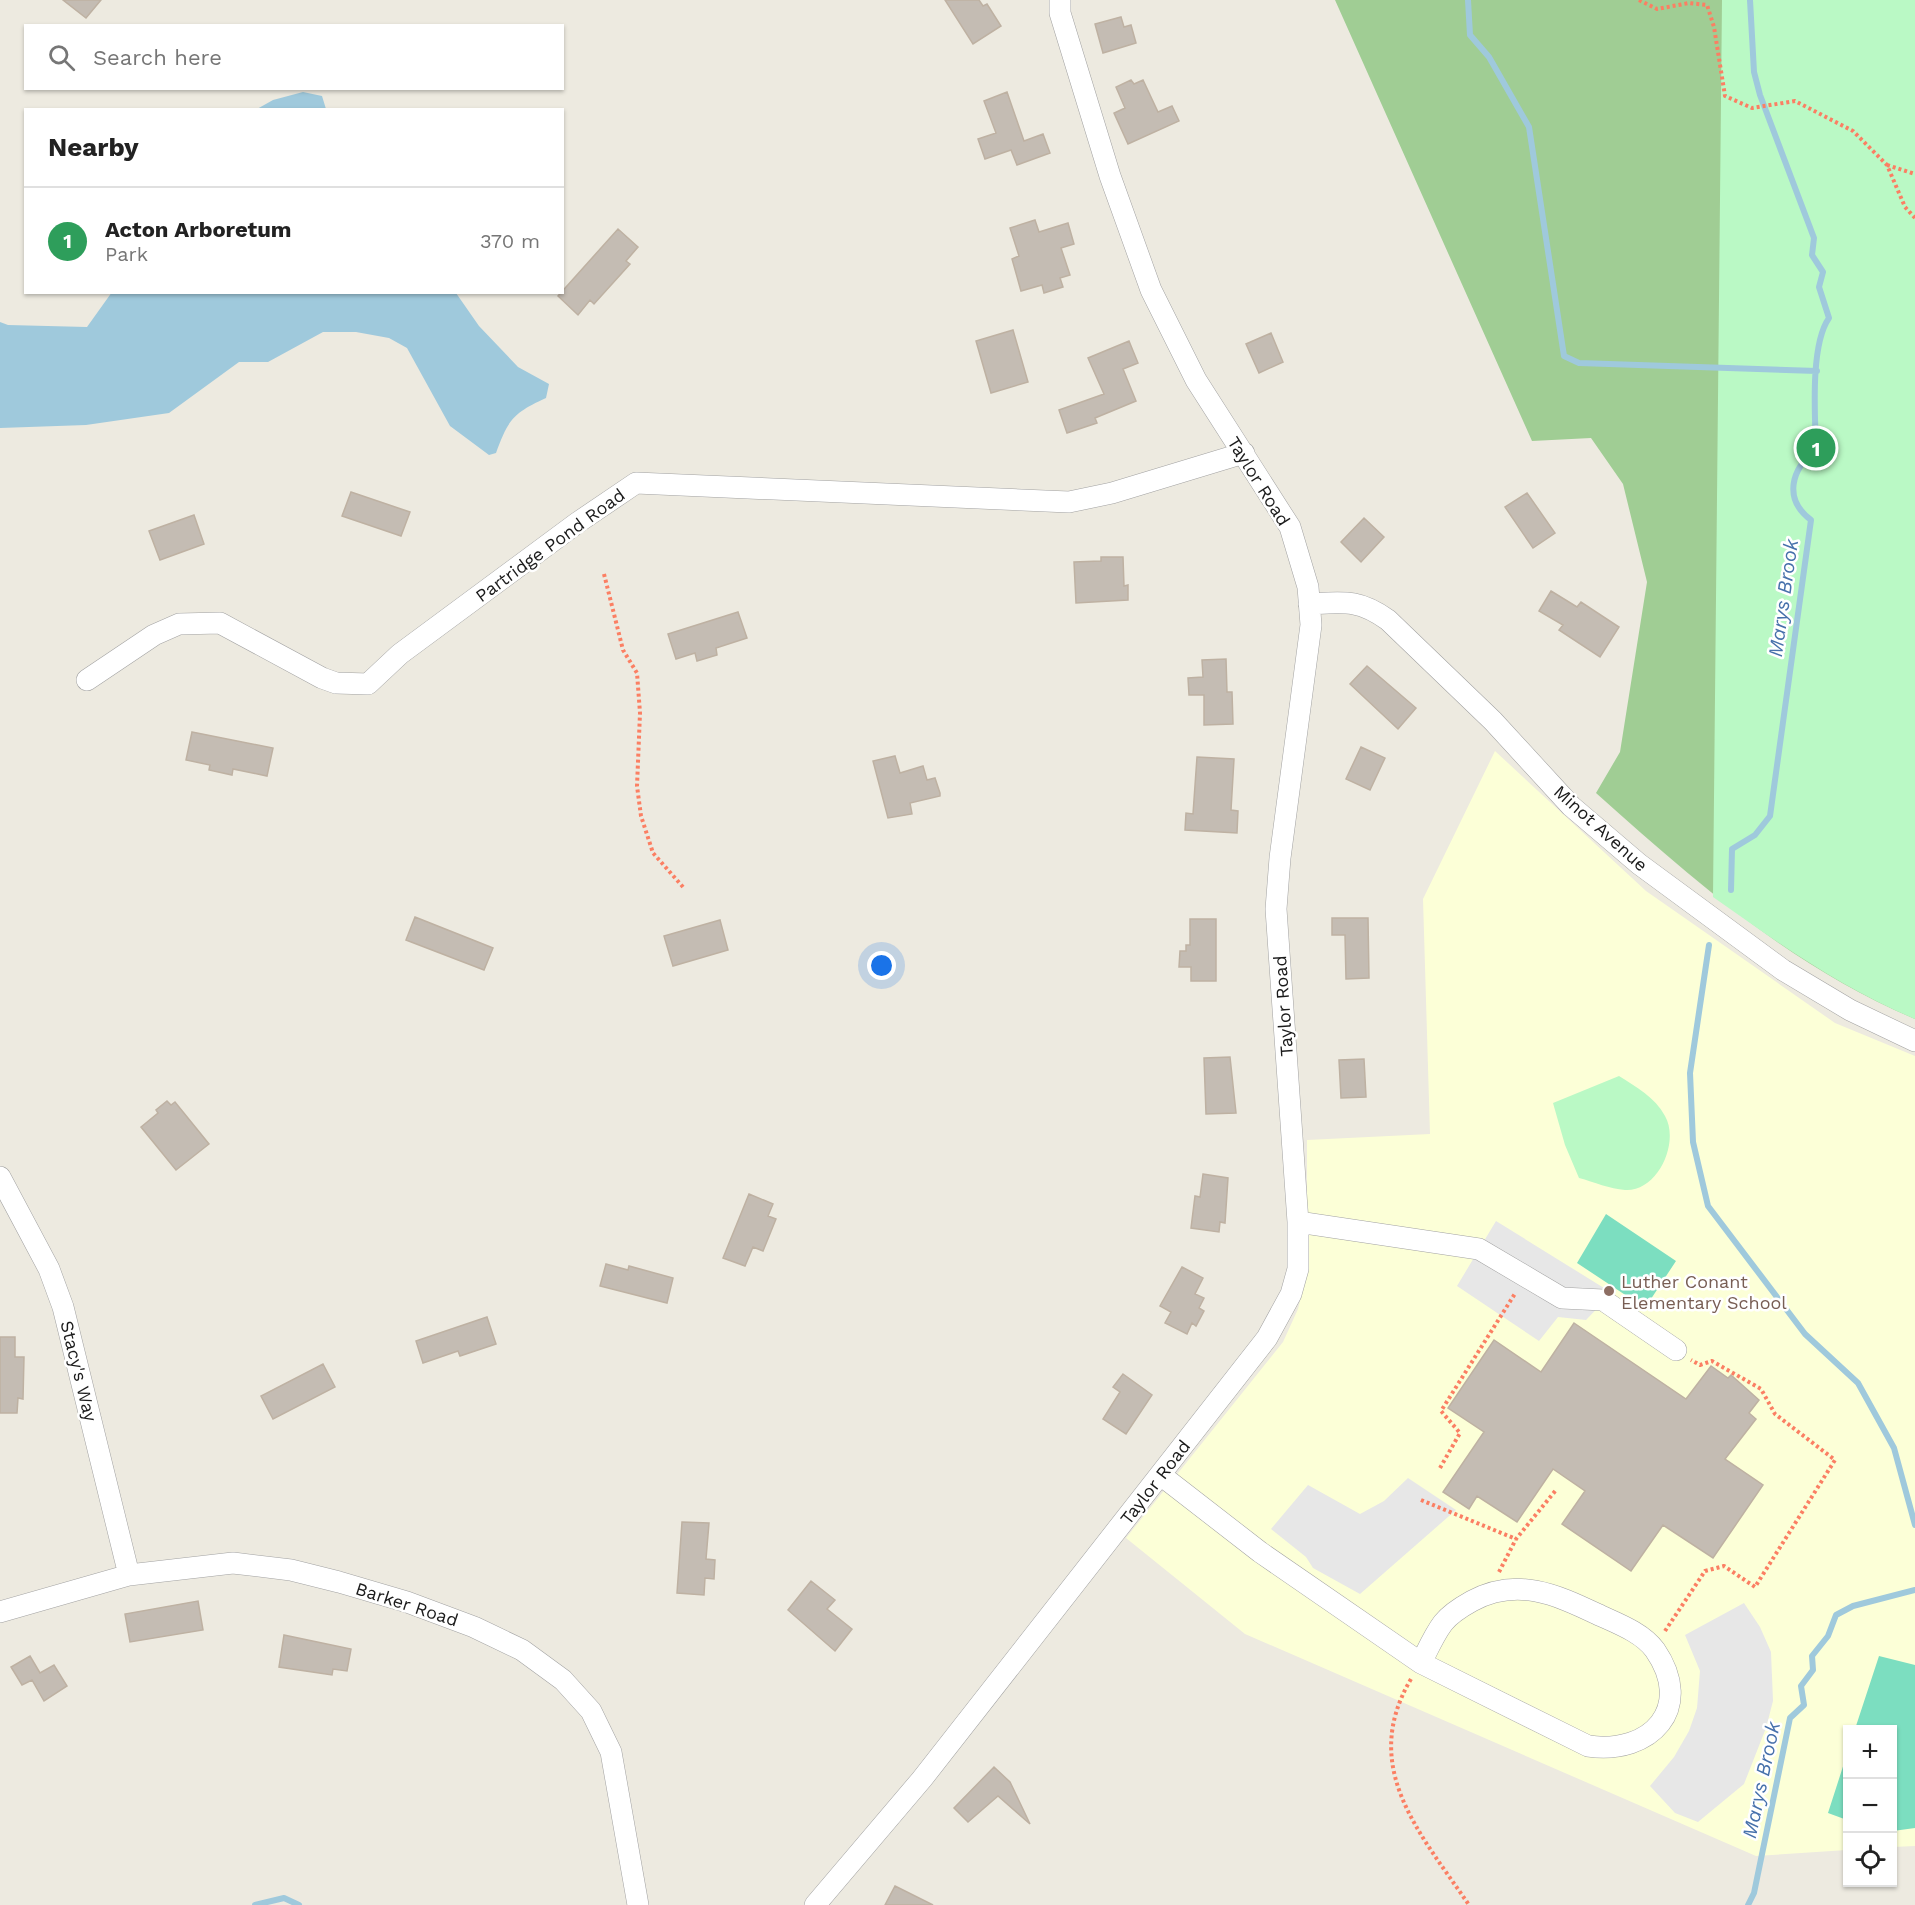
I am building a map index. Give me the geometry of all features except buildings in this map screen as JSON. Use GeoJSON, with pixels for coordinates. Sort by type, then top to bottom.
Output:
{"type":"FeatureCollection","features":[{"type":"Feature","properties":{"kind":"street","name":"Taylor Road"},"geometry":{"type":"LineString","coordinates":[[815,1905],[922,1779],[1162,1476],[1267,1338],[1280,1316],[1298,1269],[1298,1222],[1276,909],[1280,858],[1311,625],[1308,586],[1290,527],[1196,380],[1151,290],[1110,176],[1057,4]]}},
{"type":"Feature","properties":{"kind":"street","name":"Partridge Pond Road"},"geometry":{"type":"LineString","coordinates":[[87,680],[154,636],[179,624],[202,622],[220,624],[322,678],[336,683],[369,684],[400,654],[577,523],[636,483],[1069,502],[1112,493],[1244,453]]}},
{"type":"Feature","properties":{"kind":"street","name":"Minot Avenue"},"geometry":{"type":"LineString","coordinates":[[1309,604],[1348,602],[1369,607],[1379,613],[1493,721],[1571,806],[1639,864],[1783,970],[1850,1010],[1915,1041]]}},
{"type":"Feature","properties":{"kind":"street","name":"Stacy's Way"},"geometry":{"type":"LineString","coordinates":[[0,1177],[49,1269],[63,1307],[129,1575]]}},
{"type":"Feature","properties":{"kind":"street"},"geometry":{"type":"LineString","coordinates":[[1298,1222],[1479,1249],[1562,1298],[1603,1300],[1676,1350]]}},
{"type":"Feature","properties":{"kind":"street"},"geometry":{"type":"LineString","coordinates":[[1162,1476],[1260,1552],[1421,1663],[1588,1746],[1608,1749],[1646,1738],[1661,1721],[1671,1702],[1671,1689],[1665,1668],[1654,1648],[1629,1629],[1582,1607],[1538,1591],[1515,1588],[1489,1592],[1466,1604],[1444,1621],[1421,1663]]}},
{"type":"Feature","properties":{"kind":"street","name":"Barker Road"},"geometry":{"type":"LineString","coordinates":[[0,1612],[129,1575],[232,1563],[291,1570],[407,1602],[474,1627],[522,1650],[563,1680],[591,1711],[611,1752],[638,1905]]}},
{"type":"Feature","properties":{"kind":"path"},"geometry":{"type":"LineString","coordinates":[[1639,0],[1657,9],[1689,3],[1707,4],[1714,27],[1725,96],[1752,108],[1794,100],[1853,131],[1887,165],[1905,207],[1915,218]]}},
{"type":"Feature","properties":{"kind":"path"},"geometry":{"type":"LineString","coordinates":[[1887,165],[1915,174]]}},
{"type":"Feature","properties":{"kind":"path"},"geometry":{"type":"LineString","coordinates":[[604,574],[623,650],[637,673],[640,713],[637,786],[641,816],[653,853],[683,887]]}},
{"type":"Feature","properties":{"kind":"path"},"geometry":{"type":"LineString","coordinates":[[1440,1468],[1460,1433],[1441,1410],[1526,1276]]}},
{"type":"Feature","properties":{"kind":"path"},"geometry":{"type":"LineString","coordinates":[[1654,1648],[1705,1571],[1724,1566],[1755,1587],[1835,1460],[1775,1414],[1761,1389],[1712,1361],[1700,1365],[1676,1350]]}},
{"type":"Feature","properties":{"kind":"path"},"geometry":{"type":"LineString","coordinates":[[1489,1592],[1516,1539],[1556,1490]]}},
{"type":"Feature","properties":{"kind":"path"},"geometry":{"type":"LineString","coordinates":[[1421,1500],[1516,1539]]}},
{"type":"Feature","properties":{"kind":"path"},"geometry":{"type":"LineString","coordinates":[[1421,1663],[1398,1700],[1389,1746],[1398,1792],[1425,1840],[1469,1905]]}},
{"type":"Feature","properties":{"kind":"shaded area","name":"Luther Conant Elementary School"},"geometry":{"type":"Polygon","coordinates":[[[1495,751],[1646,891],[1835,1023],[1915,1056],[1915,1846],[1897,1847],[1897,1725],[1843,1725],[1843,1850],[1756,1856],[1245,1634],[1126,1538],[1283,1342],[1298,1309],[1307,1273],[1307,1140],[1430,1134],[1423,899],[1495,751]]]}},
{"type":"Feature","properties":{"kind":"shaded area"},"geometry":{"type":"Polygon","coordinates":[[[1496,1221],[1612,1293],[1586,1320],[1558,1317],[1539,1341],[1457,1286],[1496,1221]]]}},
{"type":"Feature","properties":{"kind":"shaded area"},"geometry":{"type":"Polygon","coordinates":[[[1408,1478],[1456,1510],[1360,1594],[1313,1568],[1306,1557],[1271,1529],[1308,1485],[1360,1514],[1384,1501],[1408,1478]]]}},
{"type":"Feature","properties":{"kind":"shaded area"},"geometry":{"type":"Polygon","coordinates":[[[1744,1603],[1760,1627],[1771,1652],[1773,1701],[1766,1728],[1744,1784],[1698,1822],[1675,1813],[1650,1786],[1674,1757],[1689,1731],[1697,1708],[1700,1671],[1685,1635],[1744,1603]]]}},
{"type":"Feature","properties":{"kind":"green space"},"geometry":{"type":"Polygon","coordinates":[[[1335,0],[1915,0],[1915,1019],[1826,974],[1746,920],[1596,793],[1620,752],[1647,582],[1623,484],[1591,438],[1532,441],[1335,0]]]}},
{"type":"Feature","properties":{"kind":"green space"},"geometry":{"type":"Polygon","coordinates":[[[1722,0],[1915,0],[1915,1019],[1836,979],[1786,948],[1713,897],[1722,0]]]}},
{"type":"Feature","properties":{"kind":"green space"},"geometry":{"type":"Polygon","coordinates":[[[1619,1076],[1645,1093],[1661,1109],[1669,1127],[1670,1139],[1663,1164],[1656,1174],[1647,1183],[1625,1190],[1579,1178],[1565,1145],[1553,1103],[1619,1076]]]}},
{"type":"Feature","properties":{"kind":"green space"},"geometry":{"type":"Polygon","coordinates":[[[1606,1214],[1676,1261],[1645,1308],[1577,1263],[1606,1214]]]}},
{"type":"Feature","properties":{"kind":"green space"},"geometry":{"type":"Polygon","coordinates":[[[1879,1656],[1915,1665],[1915,1828],[1897,1830],[1897,1725],[1856,1725],[1879,1656]]]}},
{"type":"Feature","properties":{"kind":"green space"},"geometry":{"type":"Polygon","coordinates":[[[1843,1766],[1843,1818],[1828,1813],[1843,1766]]]}},
{"type":"Feature","properties":{"kind":"water"},"geometry":{"type":"Polygon","coordinates":[[[303,92],[322,96],[326,108],[259,108],[273,100],[303,92]]]}},
{"type":"Feature","properties":{"kind":"water"},"geometry":{"type":"Polygon","coordinates":[[[111,294],[457,294],[479,326],[518,367],[549,384],[546,398],[526,408],[513,419],[496,453],[489,455],[450,426],[407,348],[389,338],[356,332],[323,332],[268,362],[239,362],[169,413],[86,425],[0,428],[0,322],[8,325],[87,327],[111,294]]]}},
{"type":"Feature","properties":{"kind":"waterway"},"geometry":{"type":"LineString","coordinates":[[1468,0],[1470,35],[1489,57],[1529,127],[1564,356],[1579,363],[1817,371]]}},
{"type":"Feature","properties":{"kind":"waterway","name":"Marys Brook"},"geometry":{"type":"LineString","coordinates":[[1731,890],[1732,849],[1755,835],[1770,816],[1811,520],[1796,503],[1794,484],[1801,466],[1816,450],[1816,363],[1823,330],[1829,318],[1819,287],[1823,272],[1812,255],[1814,238],[1760,95],[1754,72],[1750,0]]}},
{"type":"Feature","properties":{"kind":"waterway","name":"Marys Brook"},"geometry":{"type":"LineString","coordinates":[[1709,945],[1690,1073],[1693,1142],[1708,1206],[1805,1334],[1858,1383],[1894,1448],[1915,1525]]}},
{"type":"Feature","properties":{"kind":"waterway","name":"Marys Brook"},"geometry":{"type":"LineString","coordinates":[[1748,1905],[1754,1893],[1790,1718],[1804,1705],[1801,1686],[1813,1670],[1812,1656],[1828,1636],[1836,1615],[1853,1606],[1915,1590]]}},
{"type":"Feature","properties":{"kind":"waterway"},"geometry":{"type":"LineString","coordinates":[[255,1905],[284,1898],[299,1905]]}},
{"type":"Feature","properties":{"kind":"place","name":"Acton Arboretum"},"geometry":{"type":"Point","coordinates":[1816,448]}},
{"type":"Feature","properties":{"kind":"place","name":"Luther Conant Elementary School"},"geometry":{"type":"Point","coordinates":[1609,1291]}}]}
